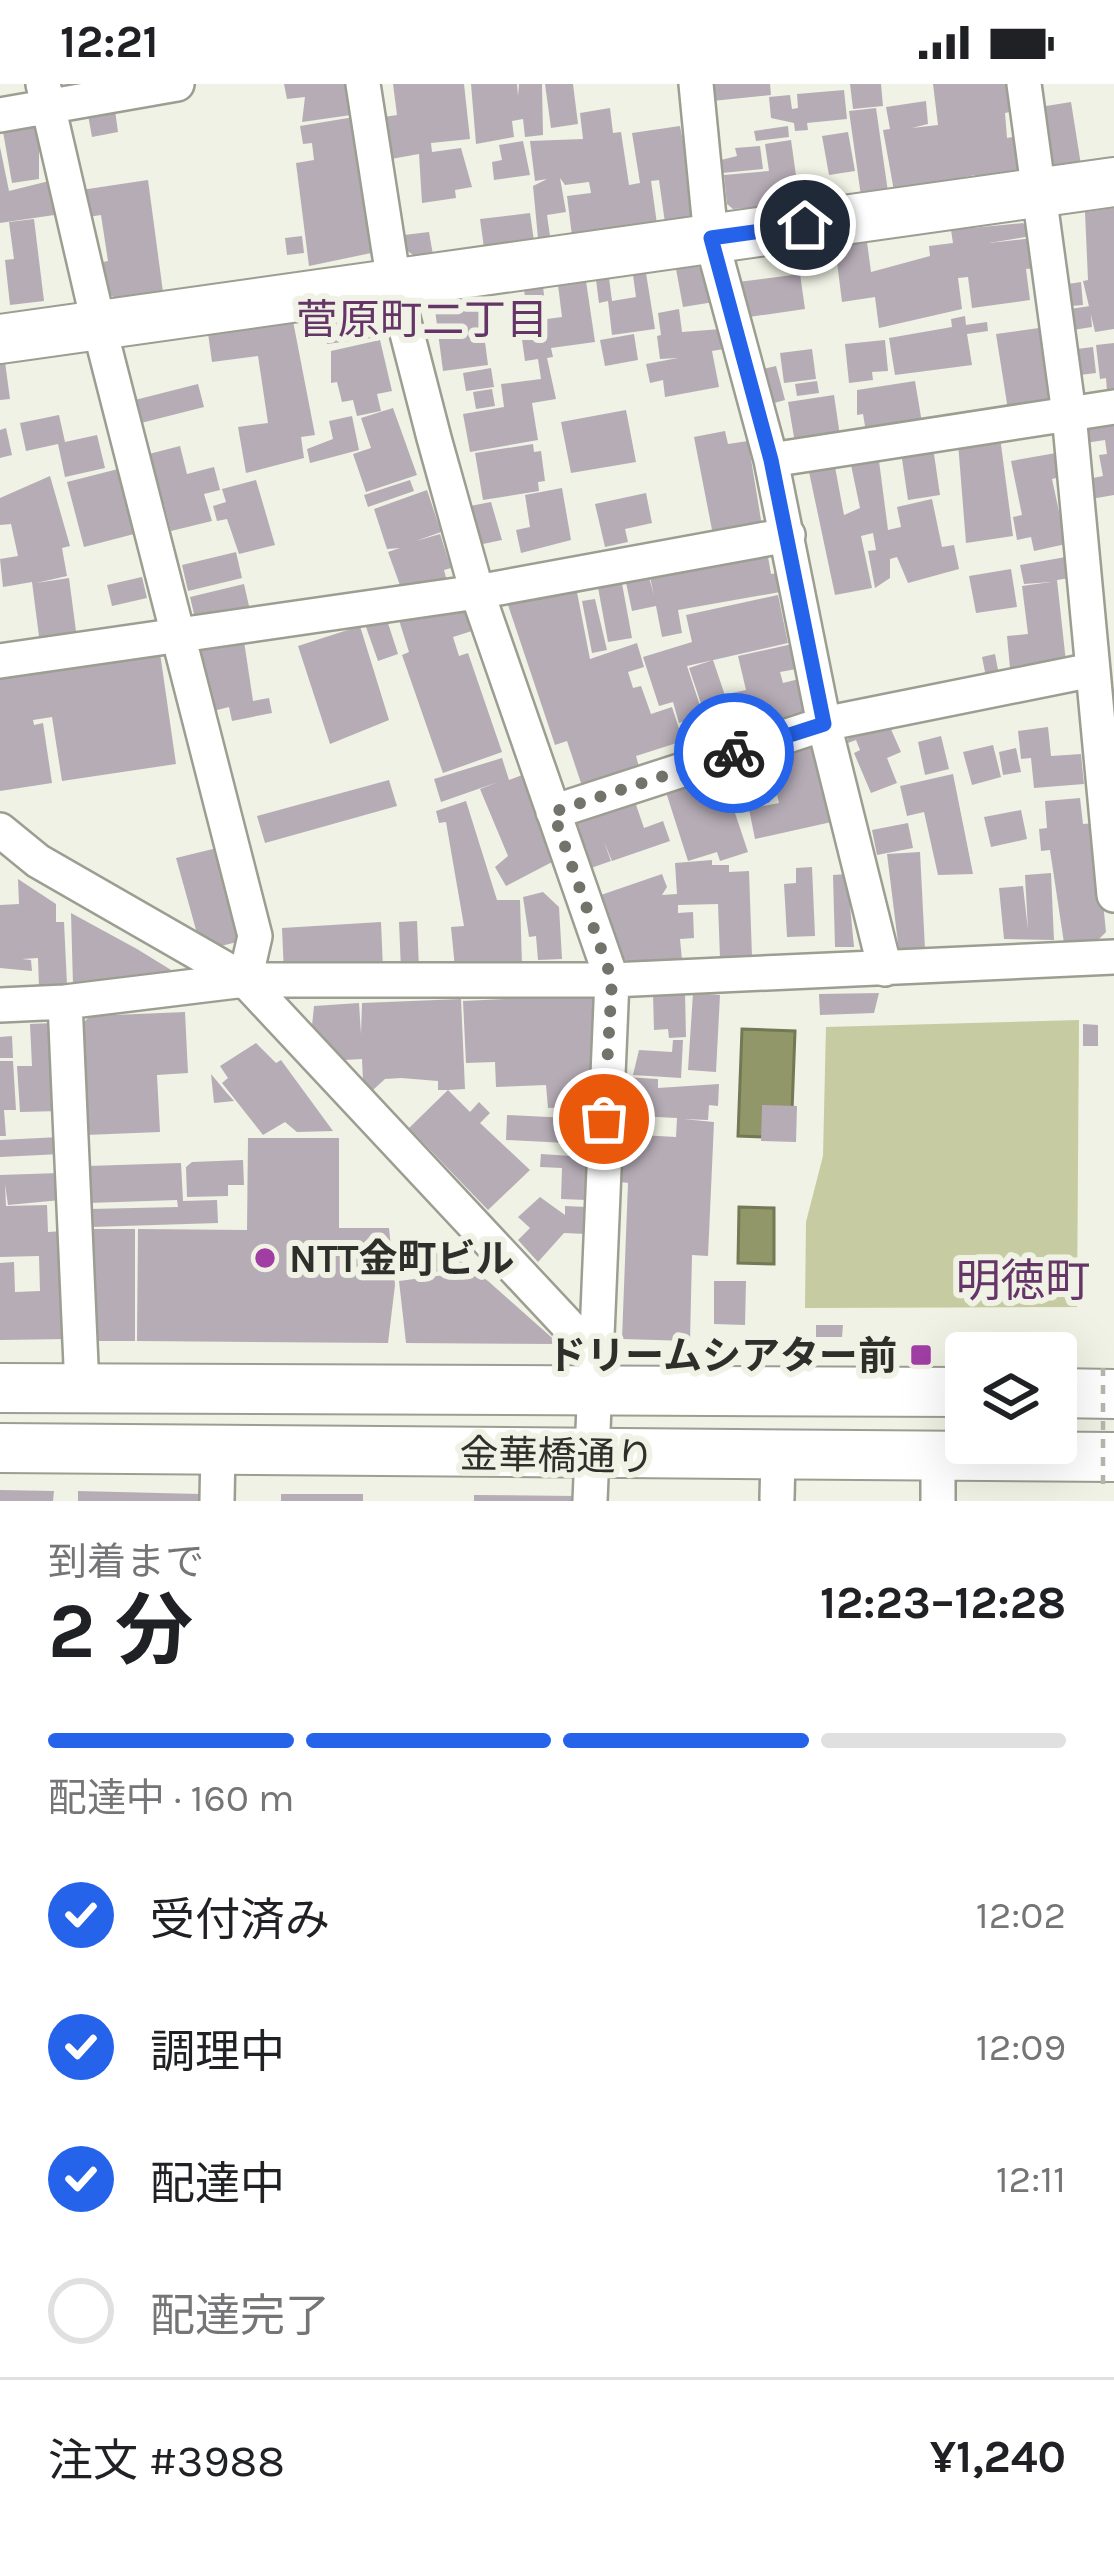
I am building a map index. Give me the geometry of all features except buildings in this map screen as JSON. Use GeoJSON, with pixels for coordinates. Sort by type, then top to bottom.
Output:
{"type":"FeatureCollection","features":[{"type":"Feature","properties":{"kind":"main road"},"geometry":{"type":"LineString","coordinates":[[0,339],[1114,182]]}},
{"type":"Feature","properties":{"kind":"main road","name":"金華橋通り"},"geometry":{"type":"LineString","coordinates":[[0,1388],[592,1370],[945,1391]]}},
{"type":"Feature","properties":{"kind":"main road"},"geometry":{"type":"LineString","coordinates":[[1077,1388],[1109,1381]]}},
{"type":"Feature","properties":{"kind":"main road","name":"金華橋通り"},"geometry":{"type":"LineString","coordinates":[[0,1448],[218,1448],[590,1479],[778,1478],[938,1452],[1108,1471]]}},
{"type":"Feature","properties":{"kind":"street"},"geometry":{"type":"LineString","coordinates":[[0,115],[45,95],[177,84]]}},
{"type":"Feature","properties":{"kind":"street"},"geometry":{"type":"LineString","coordinates":[[363,84],[394,284],[477,592],[612,980],[590,1479]]}},
{"type":"Feature","properties":{"kind":"street"},"geometry":{"type":"LineString","coordinates":[[696,84],[711,238],[771,460],[824,724],[885,969]]}},
{"type":"Feature","properties":{"kind":"street"},"geometry":{"type":"LineString","coordinates":[[1024,84],[1069,414],[1114,895]]}},
{"type":"Feature","properties":{"kind":"street"},"geometry":{"type":"LineString","coordinates":[[45,95],[255,936],[245,980]]}},
{"type":"Feature","properties":{"kind":"street"},"geometry":{"type":"LineString","coordinates":[[771,460],[1114,407]]}},
{"type":"Feature","properties":{"kind":"street"},"geometry":{"type":"LineString","coordinates":[[0,662],[477,592],[788,535]]}},
{"type":"Feature","properties":{"kind":"street"},"geometry":{"type":"LineString","coordinates":[[553,812],[824,724],[1092,670]]}},
{"type":"Feature","properties":{"kind":"street"},"geometry":{"type":"LineString","coordinates":[[0,830],[38,860],[245,980],[592,1370]]}},
{"type":"Feature","properties":{"kind":"street"},"geometry":{"type":"LineString","coordinates":[[0,1005],[65,1003],[245,980],[612,980],[1114,957]]}},
{"type":"Feature","properties":{"kind":"street"},"geometry":{"type":"LineString","coordinates":[[65,1003],[82,1388]]}},
{"type":"Feature","properties":{"kind":"street"},"geometry":{"type":"LineString","coordinates":[[217,1501],[218,1448]]}},
{"type":"Feature","properties":{"kind":"street"},"geometry":{"type":"LineString","coordinates":[[938,1452],[938,1501]]}},
{"type":"Feature","properties":{"kind":"path"},"geometry":{"type":"LineString","coordinates":[[1108,1471],[1109,1381]]}},
{"type":"Feature","properties":{"kind":"shaded area"},"geometry":{"type":"Polygon","coordinates":[[[1079,1020],[1077,1307],[805,1308],[806,1222],[823,1156],[826,1027],[1079,1020]]]}},
{"type":"Feature","properties":{"kind":"shaded area"},"geometry":{"type":"Polygon","coordinates":[[[742,1029],[795,1031],[791,1138],[738,1136],[742,1029]]]}},
{"type":"Feature","properties":{"kind":"shaded area"},"geometry":{"type":"Polygon","coordinates":[[[739,1207],[774,1208],[774,1264],[738,1263],[739,1207]]]}},
{"type":"Feature","properties":{"kind":"way so far"},"geometry":{"type":"LineString","coordinates":[[604,1119],[612,980],[553,812],[734,753]]}},
{"type":"Feature","properties":{"kind":"place","name":"NTT金町ビル"},"geometry":{"type":"Point","coordinates":[265,1258]}},
{"type":"Feature","properties":{"kind":"place","name":"ドリームシアター前"},"geometry":{"type":"Point","coordinates":[921,1355]}},
{"type":"Feature","properties":{"kind":"district","name":"菅原町二丁目"},"geometry":{"type":"Point","coordinates":[422,319]}},
{"type":"Feature","properties":{"kind":"district","name":"明徳町"},"geometry":{"type":"Point","coordinates":[1023,1280]}},
{"type":"Feature","properties":{"kind":"route"},"geometry":{"type":"LineString","coordinates":[[734,753],[824,724],[771,460],[711,238],[805,225]]}}]}
